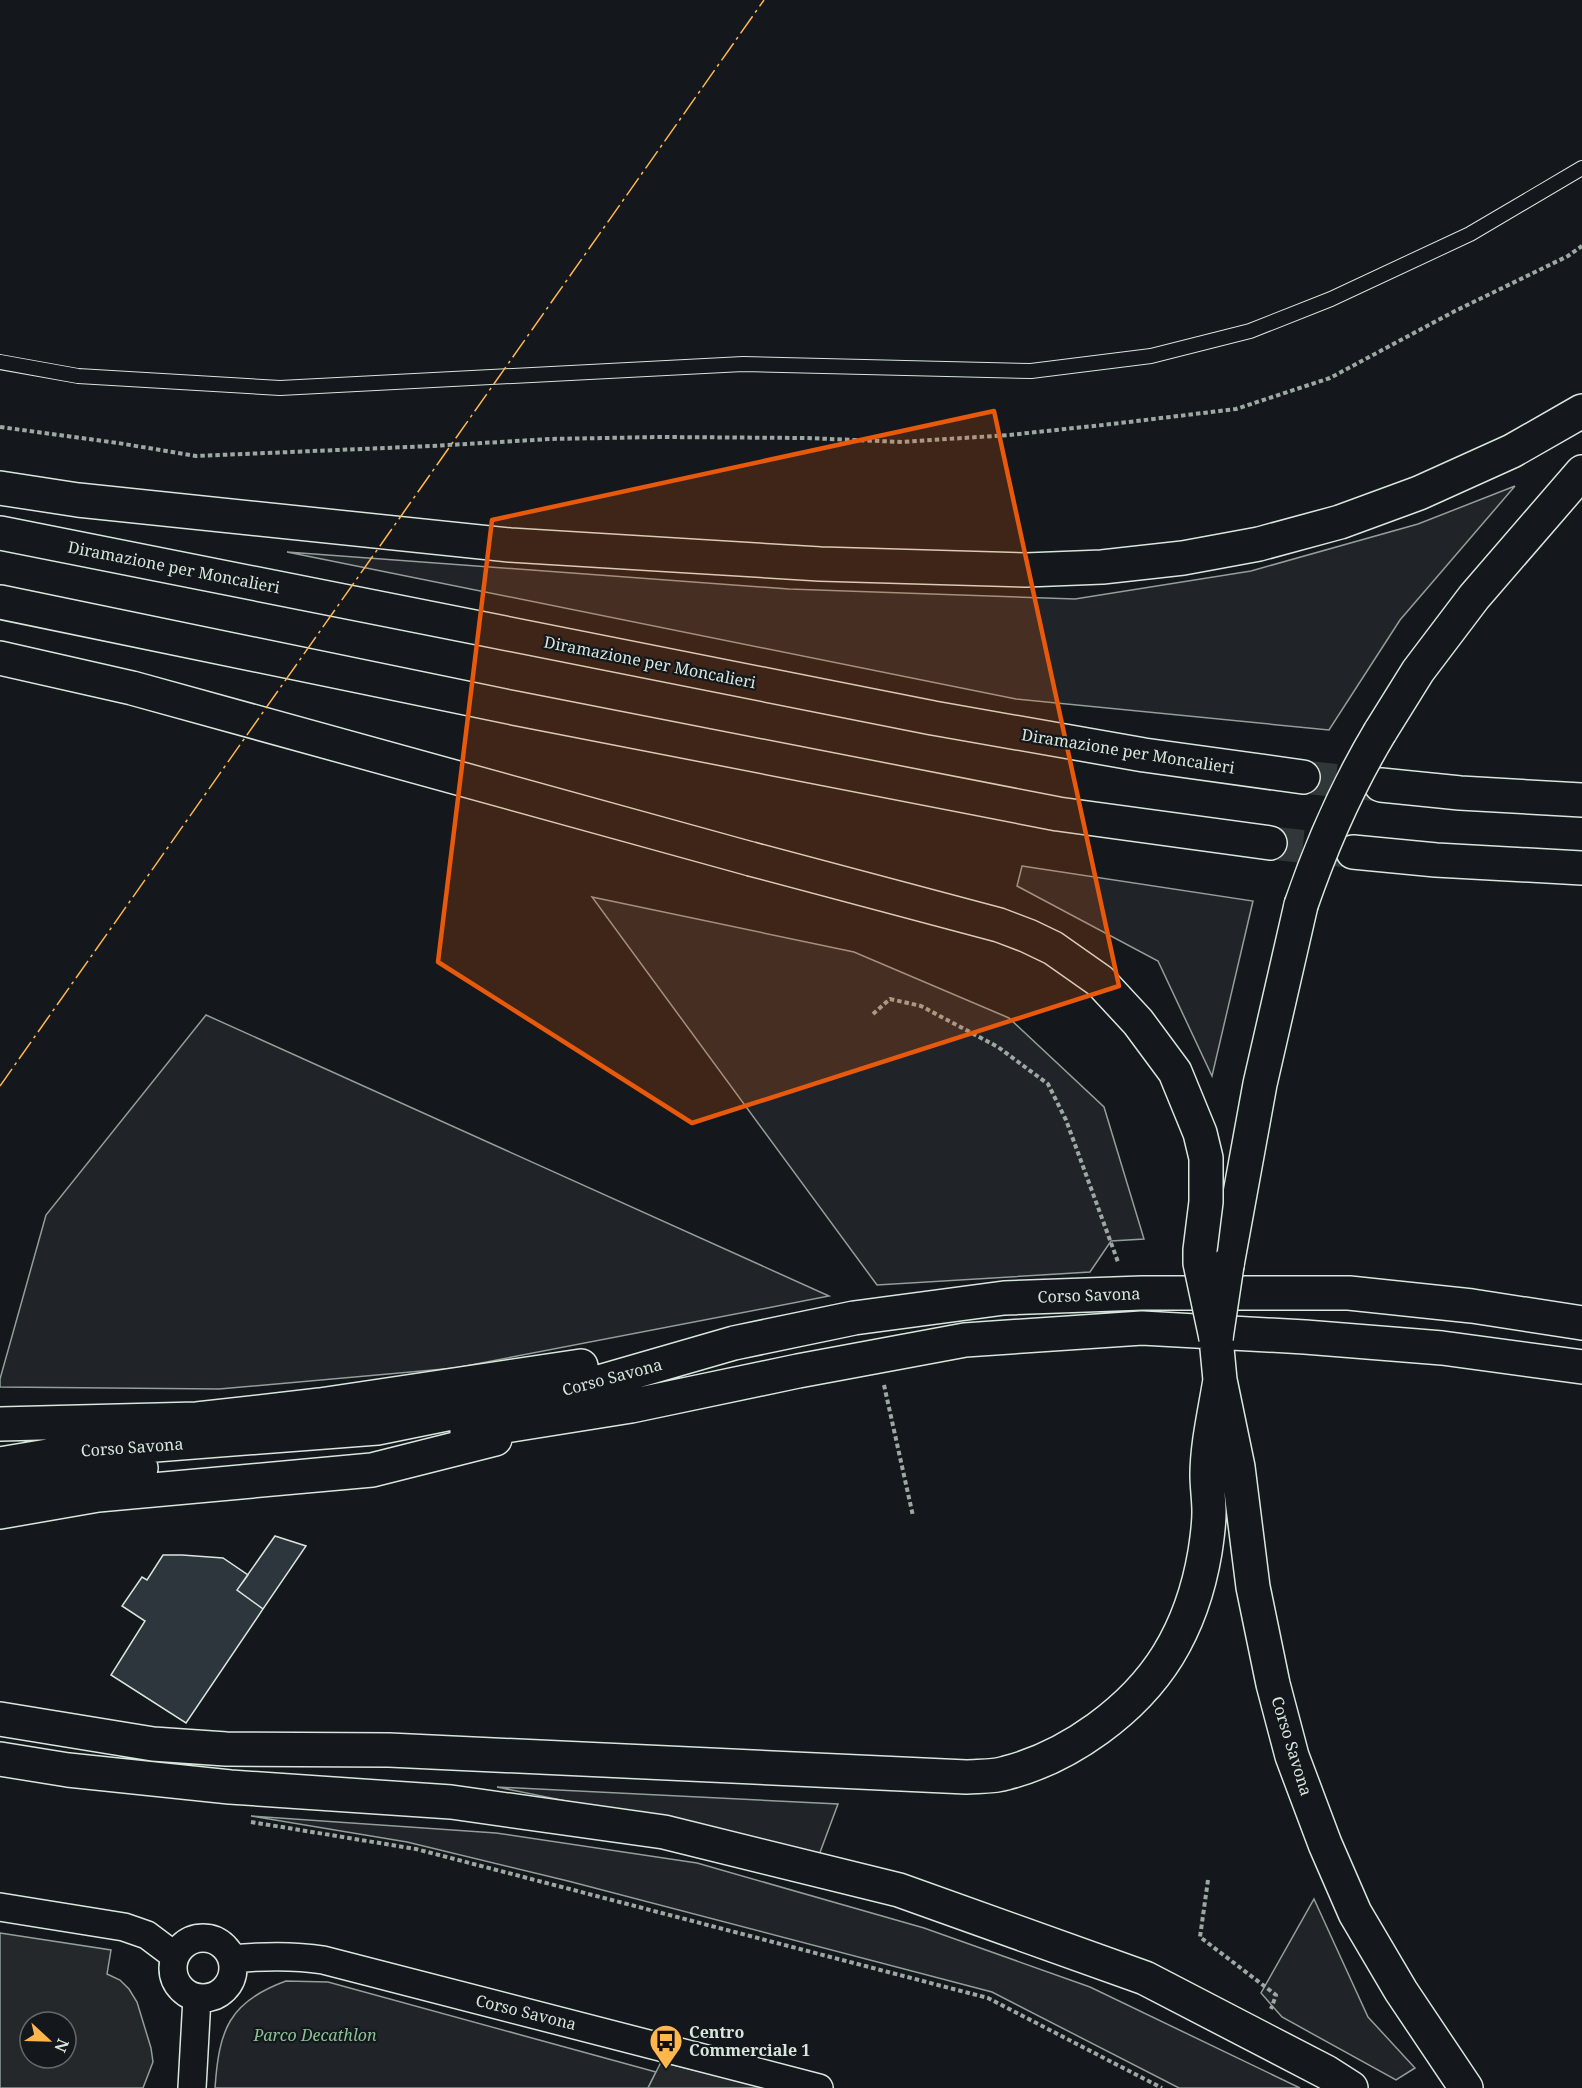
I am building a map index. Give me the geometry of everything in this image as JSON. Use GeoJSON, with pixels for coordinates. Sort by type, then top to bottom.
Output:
{"type":"FeatureCollection","features":[{"type":"Feature","properties":{"kind":"main road"},"geometry":{"type":"LineString","coordinates":[[0,488],[78,500],[510,545],[820,564],[1026,570],[1102,567],[1183,558],[1259,544],[1340,522],[1419,493],[1512,451],[1582,411]]}},
{"type":"Feature","properties":{"kind":"main road","name":"Corso Savona"},"geometry":{"type":"LineString","coordinates":[[1466,2088],[1401,1991],[1355,1913],[1325,1844],[1292,1756],[1272,1684],[1255,1598],[1238,1467],[1218,1358],[1227,1265],[1260,1084],[1301,905],[1314,866],[1357,770],[1418,671],[1474,597],[1582,472]]}},
{"type":"Feature","properties":{"kind":"main road","name":"Diramazione per Moncalieri"},"geometry":{"type":"LineString","coordinates":[[0,533],[933,718],[1144,755],[1303,777]]}},
{"type":"Feature","properties":{"kind":"main road"},"geometry":{"type":"LineString","coordinates":[[0,602],[514,708],[1058,814],[1270,843]]}},
{"type":"Feature","properties":{"kind":"main road"},"geometry":{"type":"LineString","coordinates":[[0,658],[132,688],[1008,929],[1053,948],[1106,987],[1160,1048],[1175,1072],[1200,1133],[1206,1158],[1207,1181],[1200,1263],[1218,1358],[1207,1474],[1209,1512],[1205,1552],[1185,1622],[1162,1662],[1146,1684],[1119,1711],[1081,1739],[1034,1764],[1004,1774],[966,1777],[389,1750],[226,1749],[153,1744],[0,1719]]}},
{"type":"Feature","properties":{"kind":"main road"},"geometry":{"type":"LineString","coordinates":[[1381,785],[1460,793],[1582,800]]}},
{"type":"Feature","properties":{"kind":"main road"},"geometry":{"type":"LineString","coordinates":[[1353,852],[1436,861],[1582,868]]}},
{"type":"Feature","properties":{"kind":"main road","name":"Corso Savona"},"geometry":{"type":"LineString","coordinates":[[0,1464],[78,1450],[377,1428],[585,1386],[734,1343],[854,1318],[1004,1299],[1142,1293],[1349,1293],[1472,1306],[1582,1323]]}},
{"type":"Feature","properties":{"kind":"main road","name":"Corso Savona"},"geometry":{"type":"LineString","coordinates":[[0,1488],[97,1472],[368,1447],[631,1406],[965,1340],[1142,1328],[1305,1337],[1442,1348],[1582,1367]]}},
{"type":"Feature","properties":{"kind":"main road"},"geometry":{"type":"LineString","coordinates":[[0,1424],[197,1419],[320,1405],[734,1343]]}},
{"type":"Feature","properties":{"kind":"main road"},"geometry":{"type":"LineString","coordinates":[[0,1512],[98,1495],[372,1470],[631,1406]]}},
{"type":"Feature","properties":{"kind":"main road"},"geometry":{"type":"LineString","coordinates":[[0,1759],[68,1770],[230,1787],[451,1802],[664,1832],[899,1890],[1145,1977],[1326,2072],[1351,2088]]}},
{"type":"Feature","properties":{"kind":"street"},"geometry":{"type":"LineString","coordinates":[[0,1907],[124,1927],[147,1935],[175,1956]]}},
{"type":"Feature","properties":{"kind":"street"},"geometry":{"type":"LineString","coordinates":[[205,1938],[218,1942],[232,1959],[233,1970],[230,1981],[220,1992],[209,1998],[197,1998],[185,1992],[177,1984],[172,1970],[175,1956],[181,1947],[194,1939],[205,1938]]}},
{"type":"Feature","properties":{"kind":"street","name":"Corso Savona"},"geometry":{"type":"LineString","coordinates":[[232,1959],[268,1955],[323,1960],[819,2088]]}},
{"type":"Feature","properties":{"kind":"street"},"geometry":{"type":"LineString","coordinates":[[192,2088],[197,1998]]}},
{"type":"Feature","properties":{"kind":"lane"},"geometry":{"type":"LineString","coordinates":[[0,362],[78,376],[280,387],[743,364],[1031,371],[1151,356],[1250,332],[1331,299],[1470,234],[1582,168]]}},
{"type":"Feature","properties":{"kind":"path"},"geometry":{"type":"LineString","coordinates":[[0,427],[196,456],[561,438],[795,438],[902,442],[1009,435],[1112,424],[1236,409],[1330,378],[1455,311],[1568,256],[1582,246]]}},
{"type":"Feature","properties":{"kind":"path"},"geometry":{"type":"LineString","coordinates":[[873,1014],[890,999],[921,1006],[998,1047],[1048,1084],[1066,1120],[1117,1261],[1142,1293]]}},
{"type":"Feature","properties":{"kind":"path"},"geometry":{"type":"LineString","coordinates":[[877,1356],[913,1516]]}},
{"type":"Feature","properties":{"kind":"path"},"geometry":{"type":"LineString","coordinates":[[251,1822],[416,1849],[988,1998],[1162,2088]]}},
{"type":"Feature","properties":{"kind":"path"},"geometry":{"type":"LineString","coordinates":[[1208,1880],[1200,1937],[1276,1995],[1261,2037]]}},
{"type":"Feature","properties":{"kind":"highlighted area"},"geometry":{"type":"Polygon","coordinates":[[[994,411],[1119,986],[692,1123],[438,962],[492,520],[994,411]]]}},
{"type":"Feature","properties":{"kind":"green space"},"geometry":{"type":"Polygon","coordinates":[[[1515,486],[1400,620],[1329,730],[1016,699],[287,552],[789,589],[1075,599],[1251,571],[1418,524],[1515,486]]]}},
{"type":"Feature","properties":{"kind":"green space"},"geometry":{"type":"Polygon","coordinates":[[[1022,866],[1253,901],[1212,1076],[1158,961],[1017,886],[1022,866]]]}},
{"type":"Feature","properties":{"kind":"green space"},"geometry":{"type":"Polygon","coordinates":[[[592,897],[854,952],[1009,1018],[1104,1107],[1144,1239],[1111,1241],[1090,1272],[877,1285],[592,897]]]}},
{"type":"Feature","properties":{"kind":"green space"},"geometry":{"type":"Polygon","coordinates":[[[206,1015],[829,1296],[455,1368],[219,1389],[0,1387],[0,1379],[46,1215],[206,1015]]]}},
{"type":"Feature","properties":{"kind":"green space"},"geometry":{"type":"Polygon","coordinates":[[[497,1787],[838,1804],[819,1855],[754,1839],[497,1787]]]}},
{"type":"Feature","properties":{"kind":"green space"},"geometry":{"type":"Polygon","coordinates":[[[251,1816],[496,1833],[697,1863],[924,1928],[1090,1987],[1300,2088],[1179,2088],[992,1992],[568,1881],[407,1842],[251,1816]]]}},
{"type":"Feature","properties":{"kind":"green space"},"geometry":{"type":"Polygon","coordinates":[[[1314,1899],[1368,2017],[1415,2068],[1396,2080],[1282,2017],[1261,1993],[1314,1899]]]}},
{"type":"Feature","properties":{"kind":"green space","name":"Parco Decathlon"},"geometry":{"type":"Polygon","coordinates":[[[286,1981],[328,1982],[656,2072],[648,2088],[215,2088],[220,2050],[230,2021],[251,1999],[266,1989],[286,1981]]]}},
{"type":"Feature","properties":{"kind":"shaded area"},"geometry":{"type":"Polygon","coordinates":[[[0,1933],[111,1950],[107,1974],[120,1980],[137,2002],[151,2048],[153,2062],[143,2088],[0,2088],[0,1933]]]}},
{"type":"Feature","properties":{"kind":"shaded area"},"geometry":{"type":"Polygon","coordinates":[[[661,2062],[767,2088],[648,2088],[661,2062]]]}},
{"type":"Feature","properties":{"kind":"building"},"geometry":{"type":"Polygon","coordinates":[[[275,1536],[306,1546],[263,1609],[237,1590],[275,1536]]]}},
{"type":"Feature","properties":{"kind":"building"},"geometry":{"type":"Polygon","coordinates":[[[163,1555],[223,1558],[248,1575],[237,1590],[263,1609],[186,1723],[111,1675],[145,1621],[122,1606],[142,1577],[147,1580],[163,1555]]]}},
{"type":"Feature","properties":{"kind":"tunnel"},"geometry":{"type":"LineString","coordinates":[[1303,777],[1379,785]]}},
{"type":"Feature","properties":{"kind":"tunnel"},"geometry":{"type":"LineString","coordinates":[[1270,843],[1349,851]]}},
{"type":"Feature","properties":{"kind":"power"},"geometry":{"type":"LineString","coordinates":[[0,1086],[764,0]]}},
{"type":"Feature","properties":{"kind":"place","name":"Centro Commerciale 1"},"geometry":{"type":"Point","coordinates":[666,2070]}}]}
